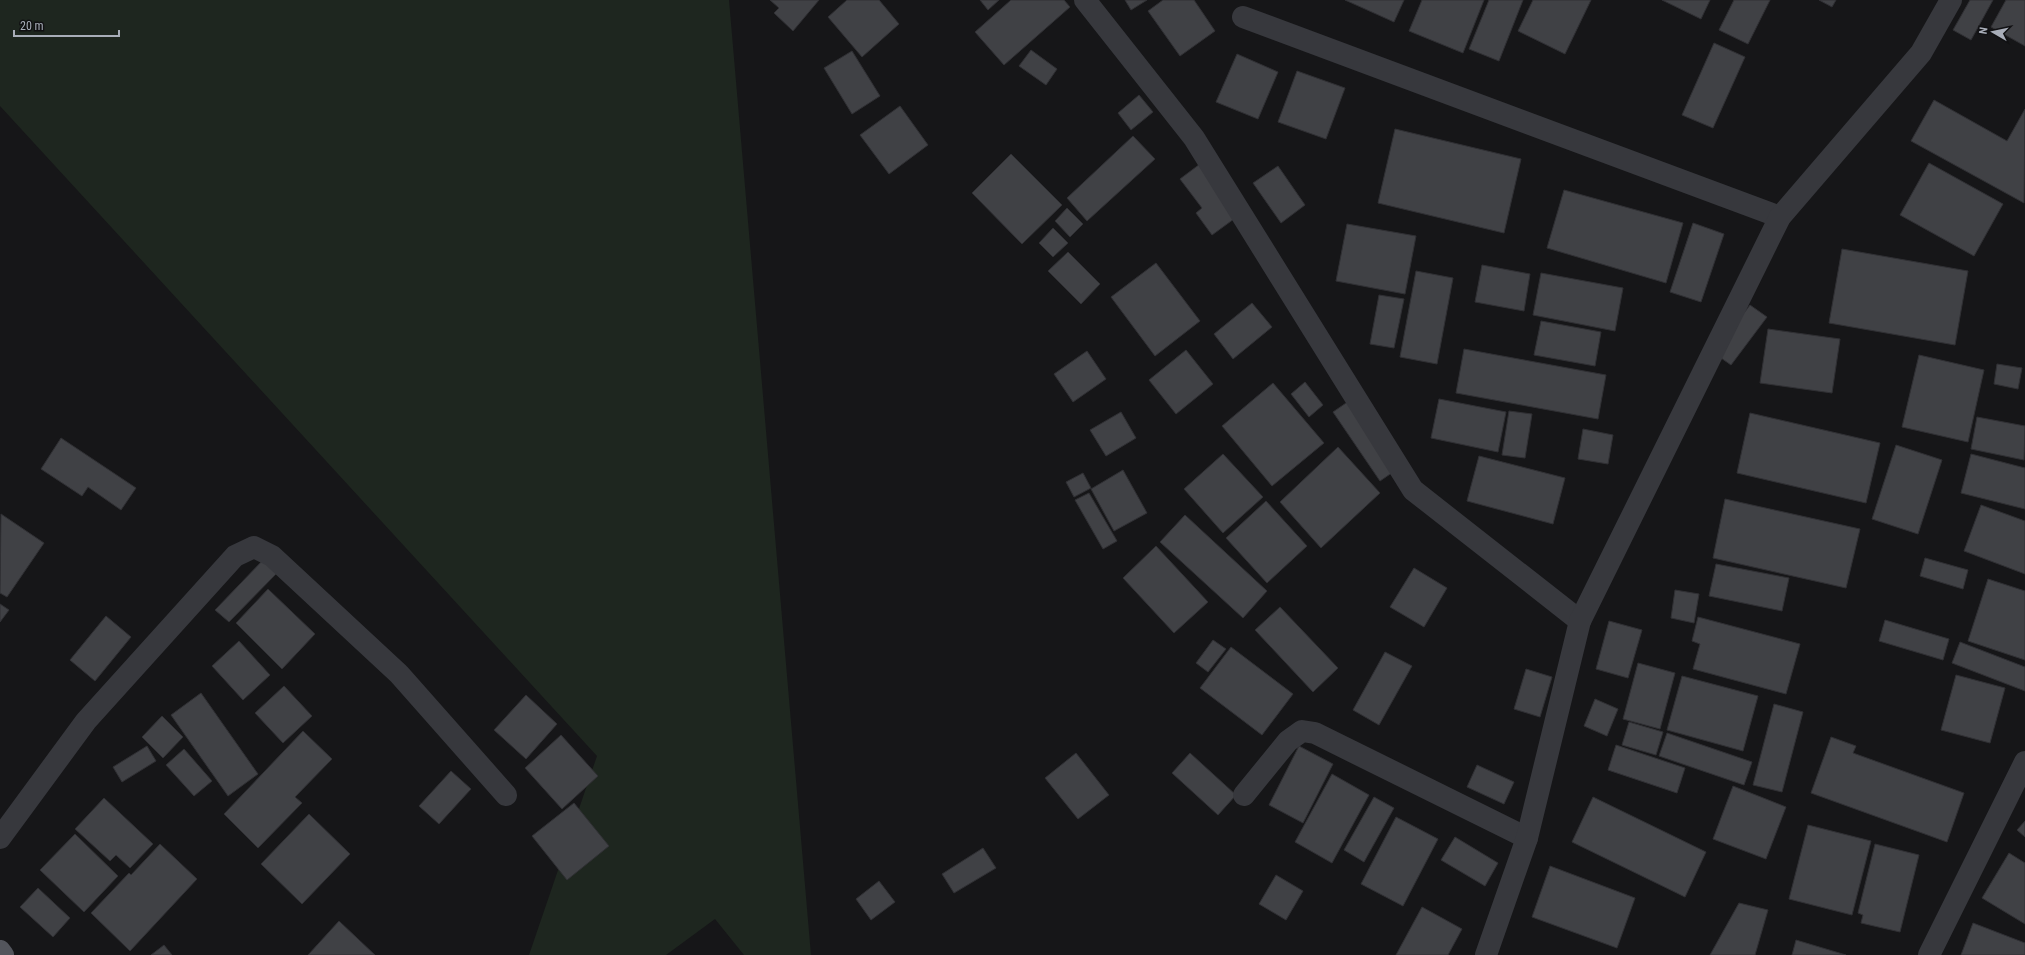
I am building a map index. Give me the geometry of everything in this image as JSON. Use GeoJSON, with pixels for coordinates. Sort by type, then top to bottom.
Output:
{"type":"FeatureCollection","features":[{"type":"Feature","properties":{"kind":"main road"},"geometry":{"type":"LineString","coordinates":[[0,951],[2,955]]}},
{"type":"Feature","properties":{"kind":"street"},"geometry":{"type":"LineString","coordinates":[[1085,0],[1194,138],[1413,490],[1580,621]]}},
{"type":"Feature","properties":{"kind":"street"},"geometry":{"type":"LineString","coordinates":[[1486,955],[1527,838],[1580,621],[1780,217],[1921,53],[1951,0]]}},
{"type":"Feature","properties":{"kind":"street"},"geometry":{"type":"LineString","coordinates":[[1243,17],[1780,217]]}},
{"type":"Feature","properties":{"kind":"street"},"geometry":{"type":"LineString","coordinates":[[0,838],[86,721],[235,556],[254,547],[272,556],[399,674],[506,795]]}},
{"type":"Feature","properties":{"kind":"street"},"geometry":{"type":"LineString","coordinates":[[1244,795],[1288,740],[1302,731],[1316,733],[1527,838]]}},
{"type":"Feature","properties":{"kind":"street"},"geometry":{"type":"LineString","coordinates":[[1929,955],[2025,762]]}},
{"type":"Feature","properties":{"kind":"shaded area"},"geometry":{"type":"Polygon","coordinates":[[[0,0],[729,0],[811,955],[744,955],[715,919],[666,955],[529,955],[597,756],[0,106],[0,0]]]}},
{"type":"Feature","properties":{"kind":"building"},"geometry":{"type":"Polygon","coordinates":[[[770,0],[819,0],[793,31],[774,13],[779,8],[770,0]]]}},
{"type":"Feature","properties":{"kind":"building"},"geometry":{"type":"Polygon","coordinates":[[[847,0],[879,0],[899,24],[862,57],[828,17],[847,0]]]}},
{"type":"Feature","properties":{"kind":"building"},"geometry":{"type":"Polygon","coordinates":[[[980,0],[999,0],[988,10],[980,0]]]}},
{"type":"Feature","properties":{"kind":"building"},"geometry":{"type":"Polygon","coordinates":[[[1011,0],[1064,0],[1070,7],[1004,65],[975,32],[1011,0]]]}},
{"type":"Feature","properties":{"kind":"building"},"geometry":{"type":"Polygon","coordinates":[[[1125,0],[1147,0],[1131,10],[1125,0]]]}},
{"type":"Feature","properties":{"kind":"building"},"geometry":{"type":"Polygon","coordinates":[[[1163,0],[1194,0],[1215,31],[1180,56],[1148,11],[1163,0]]]}},
{"type":"Feature","properties":{"kind":"building"},"geometry":{"type":"Polygon","coordinates":[[[1345,0],[1404,0],[1394,22],[1345,0]]]}},
{"type":"Feature","properties":{"kind":"building"},"geometry":{"type":"Polygon","coordinates":[[[1422,0],[1484,0],[1463,53],[1409,31],[1422,0]]]}},
{"type":"Feature","properties":{"kind":"building"},"geometry":{"type":"Polygon","coordinates":[[[1489,0],[1523,0],[1499,61],[1469,49],[1489,0]]]}},
{"type":"Feature","properties":{"kind":"building"},"geometry":{"type":"Polygon","coordinates":[[[1533,0],[1591,0],[1565,54],[1518,31],[1533,0]]]}},
{"type":"Feature","properties":{"kind":"building"},"geometry":{"type":"Polygon","coordinates":[[[1662,0],[1710,0],[1701,19],[1662,0]]]}},
{"type":"Feature","properties":{"kind":"building"},"geometry":{"type":"Polygon","coordinates":[[[1734,0],[1770,0],[1748,44],[1719,30],[1734,0]]]}},
{"type":"Feature","properties":{"kind":"building"},"geometry":{"type":"Polygon","coordinates":[[[1819,0],[1836,0],[1832,7],[1819,0]]]}},
{"type":"Feature","properties":{"kind":"building"},"geometry":{"type":"Polygon","coordinates":[[[1970,0],[1993,0],[1971,40],[1953,30],[1970,0]]]}},
{"type":"Feature","properties":{"kind":"building"},"geometry":{"type":"Polygon","coordinates":[[[2006,0],[2025,0],[2025,46],[1991,27],[2006,0]]]}},
{"type":"Feature","properties":{"kind":"building"},"geometry":{"type":"Polygon","coordinates":[[[1714,43],[1745,57],[1713,128],[1682,115],[1714,43]]]}},
{"type":"Feature","properties":{"kind":"building"},"geometry":{"type":"Polygon","coordinates":[[[1031,50],[1057,69],[1046,85],[1019,66],[1031,50]]]}},
{"type":"Feature","properties":{"kind":"building"},"geometry":{"type":"Polygon","coordinates":[[[852,51],[880,96],[852,114],[824,68],[852,51]]]}},
{"type":"Feature","properties":{"kind":"building"},"geometry":{"type":"Polygon","coordinates":[[[1237,54],[1278,72],[1258,119],[1216,102],[1237,54]]]}},
{"type":"Feature","properties":{"kind":"building"},"geometry":{"type":"Polygon","coordinates":[[[1297,71],[1345,88],[1326,139],[1278,122],[1297,71]]]}},
{"type":"Feature","properties":{"kind":"building"},"geometry":{"type":"Polygon","coordinates":[[[1139,95],[1153,112],[1131,130],[1118,113],[1139,95]]]}},
{"type":"Feature","properties":{"kind":"building"},"geometry":{"type":"Polygon","coordinates":[[[1934,100],[2007,141],[2025,109],[2024,203],[1911,141],[1934,100]]]}},
{"type":"Feature","properties":{"kind":"building"},"geometry":{"type":"Polygon","coordinates":[[[900,106],[928,145],[889,174],[860,135],[900,106]]]}},
{"type":"Feature","properties":{"kind":"building"},"geometry":{"type":"Polygon","coordinates":[[[1395,129],[1521,159],[1504,233],[1378,203],[1395,129]]]}},
{"type":"Feature","properties":{"kind":"building"},"geometry":{"type":"Polygon","coordinates":[[[1133,136],[1155,159],[1087,221],[1067,198],[1133,136]]]}},
{"type":"Feature","properties":{"kind":"building"},"geometry":{"type":"Polygon","coordinates":[[[1011,154],[1062,205],[1022,244],[972,193],[1011,154]]]}},
{"type":"Feature","properties":{"kind":"building"},"geometry":{"type":"Polygon","coordinates":[[[1929,163],[2003,204],[1974,256],[1900,215],[1929,163]]]}},
{"type":"Feature","properties":{"kind":"building"},"geometry":{"type":"Polygon","coordinates":[[[1200,164],[1238,216],[1212,235],[1196,213],[1202,208],[1180,179],[1200,164]]]}},
{"type":"Feature","properties":{"kind":"building"},"geometry":{"type":"Polygon","coordinates":[[[1278,166],[1305,205],[1281,223],[1253,183],[1278,166]]]}},
{"type":"Feature","properties":{"kind":"building"},"geometry":{"type":"Polygon","coordinates":[[[1564,190],[1683,223],[1666,283],[1547,248],[1564,190]]]}},
{"type":"Feature","properties":{"kind":"building"},"geometry":{"type":"Polygon","coordinates":[[[1067,208],[1083,224],[1070,237],[1055,221],[1067,208]]]}},
{"type":"Feature","properties":{"kind":"building"},"geometry":{"type":"Polygon","coordinates":[[[1693,223],[1724,234],[1701,302],[1670,292],[1693,223]]]}},
{"type":"Feature","properties":{"kind":"building"},"geometry":{"type":"Polygon","coordinates":[[[1347,224],[1416,236],[1405,294],[1336,281],[1347,224]]]}},
{"type":"Feature","properties":{"kind":"building"},"geometry":{"type":"Polygon","coordinates":[[[1053,228],[1068,243],[1053,257],[1039,243],[1053,228]]]}},
{"type":"Feature","properties":{"kind":"building"},"geometry":{"type":"Polygon","coordinates":[[[1842,249],[1968,271],[1955,345],[1829,323],[1842,249]]]}},
{"type":"Feature","properties":{"kind":"building"},"geometry":{"type":"Polygon","coordinates":[[[1068,252],[1100,284],[1081,304],[1048,271],[1068,252]]]}},
{"type":"Feature","properties":{"kind":"building"},"geometry":{"type":"Polygon","coordinates":[[[1156,263],[1200,321],[1155,356],[1111,297],[1156,263]]]}},
{"type":"Feature","properties":{"kind":"building"},"geometry":{"type":"Polygon","coordinates":[[[1482,265],[1530,274],[1524,311],[1475,302],[1482,265]]]}},
{"type":"Feature","properties":{"kind":"building"},"geometry":{"type":"Polygon","coordinates":[[[1416,271],[1453,278],[1437,364],[1400,357],[1416,271]]]}},
{"type":"Feature","properties":{"kind":"building"},"geometry":{"type":"Polygon","coordinates":[[[1541,273],[1623,288],[1615,331],[1533,315],[1541,273]]]}},
{"type":"Feature","properties":{"kind":"building"},"geometry":{"type":"Polygon","coordinates":[[[1379,295],[1404,299],[1394,348],[1370,344],[1379,295]]]}},
{"type":"Feature","properties":{"kind":"building"},"geometry":{"type":"Polygon","coordinates":[[[1252,303],[1272,327],[1233,359],[1214,334],[1252,303]]]}},
{"type":"Feature","properties":{"kind":"building"},"geometry":{"type":"Polygon","coordinates":[[[1750,305],[1767,317],[1731,365],[1714,353],[1750,305]]]}},
{"type":"Feature","properties":{"kind":"building"},"geometry":{"type":"Polygon","coordinates":[[[1541,321],[1601,332],[1595,366],[1534,355],[1541,321]]]}},
{"type":"Feature","properties":{"kind":"building"},"geometry":{"type":"Polygon","coordinates":[[[1768,329],[1840,339],[1832,393],[1760,383],[1768,329]]]}},
{"type":"Feature","properties":{"kind":"building"},"geometry":{"type":"Polygon","coordinates":[[[1464,349],[1606,375],[1598,419],[1456,393],[1464,349]]]}},
{"type":"Feature","properties":{"kind":"building"},"geometry":{"type":"Polygon","coordinates":[[[1186,350],[1213,384],[1176,414],[1149,380],[1186,350]]]}},
{"type":"Feature","properties":{"kind":"building"},"geometry":{"type":"Polygon","coordinates":[[[1087,351],[1106,379],[1073,402],[1054,374],[1087,351]]]}},
{"type":"Feature","properties":{"kind":"building"},"geometry":{"type":"Polygon","coordinates":[[[1919,355],[1984,370],[1968,442],[1902,427],[1919,355]]]}},
{"type":"Feature","properties":{"kind":"building"},"geometry":{"type":"Polygon","coordinates":[[[1997,364],[2022,368],[2018,389],[1994,384],[1997,364]]]}},
{"type":"Feature","properties":{"kind":"building"},"geometry":{"type":"Polygon","coordinates":[[[1305,382],[1323,405],[1309,417],[1291,394],[1305,382]]]}},
{"type":"Feature","properties":{"kind":"building"},"geometry":{"type":"Polygon","coordinates":[[[1273,383],[1324,443],[1272,486],[1222,426],[1273,383]]]}},
{"type":"Feature","properties":{"kind":"building"},"geometry":{"type":"Polygon","coordinates":[[[1439,399],[1506,412],[1498,452],[1431,438],[1439,399]]]}},
{"type":"Feature","properties":{"kind":"building"},"geometry":{"type":"Polygon","coordinates":[[[1349,401],[1396,470],[1380,481],[1333,412],[1349,401]]]}},
{"type":"Feature","properties":{"kind":"building"},"geometry":{"type":"Polygon","coordinates":[[[1509,411],[1532,414],[1525,458],[1502,455],[1509,411]]]}},
{"type":"Feature","properties":{"kind":"building"},"geometry":{"type":"Polygon","coordinates":[[[1121,412],[1136,438],[1106,456],[1090,430],[1121,412]]]}},
{"type":"Feature","properties":{"kind":"building"},"geometry":{"type":"Polygon","coordinates":[[[1750,413],[1880,443],[1866,503],[1737,473],[1750,413]]]}},
{"type":"Feature","properties":{"kind":"building"},"geometry":{"type":"Polygon","coordinates":[[[1977,417],[2025,426],[2024,460],[1971,449],[1977,417]]]}},
{"type":"Feature","properties":{"kind":"building"},"geometry":{"type":"Polygon","coordinates":[[[1583,429],[1613,435],[1608,464],[1578,459],[1583,429]]]}},
{"type":"Feature","properties":{"kind":"building"},"geometry":{"type":"Polygon","coordinates":[[[61,438],[136,488],[121,510],[88,487],[82,496],[41,469],[61,438]]]}},
{"type":"Feature","properties":{"kind":"building"},"geometry":{"type":"Polygon","coordinates":[[[1896,445],[1942,460],[1918,534],[1872,519],[1896,445]]]}},
{"type":"Feature","properties":{"kind":"building"},"geometry":{"type":"Polygon","coordinates":[[[1338,447],[1380,493],[1321,548],[1280,502],[1338,447]]]}},
{"type":"Feature","properties":{"kind":"building"},"geometry":{"type":"Polygon","coordinates":[[[1223,454],[1263,497],[1223,533],[1184,489],[1223,454]]]}},
{"type":"Feature","properties":{"kind":"building"},"geometry":{"type":"Polygon","coordinates":[[[1971,454],[2025,468],[2025,509],[1961,493],[1971,454]]]}},
{"type":"Feature","properties":{"kind":"building"},"geometry":{"type":"Polygon","coordinates":[[[1479,456],[1565,478],[1553,524],[1467,501],[1479,456]]]}},
{"type":"Feature","properties":{"kind":"building"},"geometry":{"type":"Polygon","coordinates":[[[1123,470],[1147,513],[1114,531],[1091,489],[1123,470]]]}},
{"type":"Feature","properties":{"kind":"building"},"geometry":{"type":"Polygon","coordinates":[[[1083,473],[1091,488],[1074,497],[1066,482],[1083,473]]]}},
{"type":"Feature","properties":{"kind":"building"},"geometry":{"type":"Polygon","coordinates":[[[1089,493],[1117,541],[1103,549],[1075,500],[1089,493]]]}},
{"type":"Feature","properties":{"kind":"building"},"geometry":{"type":"Polygon","coordinates":[[[1725,499],[1860,529],[1846,588],[1713,558],[1725,499]]]}},
{"type":"Feature","properties":{"kind":"building"},"geometry":{"type":"Polygon","coordinates":[[[1266,501],[1307,546],[1267,583],[1226,538],[1266,501]]]}},
{"type":"Feature","properties":{"kind":"building"},"geometry":{"type":"Polygon","coordinates":[[[1981,505],[2025,521],[2025,574],[1964,551],[1981,505]]]}},
{"type":"Feature","properties":{"kind":"building"},"geometry":{"type":"Polygon","coordinates":[[[1,514],[44,543],[7,597],[0,593],[1,514]]]}},
{"type":"Feature","properties":{"kind":"building"},"geometry":{"type":"Polygon","coordinates":[[[1185,515],[1267,591],[1243,618],[1160,542],[1185,515]]]}},
{"type":"Feature","properties":{"kind":"building"},"geometry":{"type":"Polygon","coordinates":[[[1156,546],[1208,602],[1174,633],[1123,578],[1156,546]]]}},
{"type":"Feature","properties":{"kind":"building"},"geometry":{"type":"Polygon","coordinates":[[[1925,558],[1968,570],[1963,589],[1920,576],[1925,558]]]}},
{"type":"Feature","properties":{"kind":"building"},"geometry":{"type":"Polygon","coordinates":[[[263,560],[277,573],[229,622],[215,610],[263,560]]]}},
{"type":"Feature","properties":{"kind":"building"},"geometry":{"type":"Polygon","coordinates":[[[1716,564],[1789,578],[1782,611],[1709,596],[1716,564]]]}},
{"type":"Feature","properties":{"kind":"building"},"geometry":{"type":"Polygon","coordinates":[[[1414,568],[1447,588],[1424,627],[1390,607],[1414,568]]]}},
{"type":"Feature","properties":{"kind":"building"},"geometry":{"type":"Polygon","coordinates":[[[1988,579],[2025,591],[2025,660],[1968,641],[1988,579]]]}},
{"type":"Feature","properties":{"kind":"building"},"geometry":{"type":"Polygon","coordinates":[[[268,589],[315,634],[282,669],[236,623],[268,589]]]}},
{"type":"Feature","properties":{"kind":"building"},"geometry":{"type":"Polygon","coordinates":[[[1675,590],[1699,594],[1694,623],[1671,618],[1675,590]]]}},
{"type":"Feature","properties":{"kind":"building"},"geometry":{"type":"Polygon","coordinates":[[[0,604],[9,610],[0,622],[0,604]]]}},
{"type":"Feature","properties":{"kind":"building"},"geometry":{"type":"Polygon","coordinates":[[[1280,607],[1338,668],[1313,692],[1255,630],[1280,607]]]}},
{"type":"Feature","properties":{"kind":"building"},"geometry":{"type":"Polygon","coordinates":[[[106,616],[131,637],[95,681],[70,660],[106,616]]]}},
{"type":"Feature","properties":{"kind":"building"},"geometry":{"type":"Polygon","coordinates":[[[1698,617],[1800,644],[1786,694],[1693,669],[1700,644],[1692,641],[1698,617]]]}},
{"type":"Feature","properties":{"kind":"building"},"geometry":{"type":"Polygon","coordinates":[[[1885,620],[1949,639],[1943,660],[1879,641],[1885,620]]]}},
{"type":"Feature","properties":{"kind":"building"},"geometry":{"type":"Polygon","coordinates":[[[1609,621],[1642,630],[1628,678],[1596,669],[1609,621]]]}},
{"type":"Feature","properties":{"kind":"building"},"geometry":{"type":"Polygon","coordinates":[[[1213,640],[1226,649],[1208,672],[1196,663],[1213,640]]]}},
{"type":"Feature","properties":{"kind":"building"},"geometry":{"type":"Polygon","coordinates":[[[239,641],[270,675],[243,700],[212,666],[239,641]]]}},
{"type":"Feature","properties":{"kind":"building"},"geometry":{"type":"Polygon","coordinates":[[[1960,642],[2025,667],[2025,691],[1952,663],[1960,642]]]}},
{"type":"Feature","properties":{"kind":"building"},"geometry":{"type":"Polygon","coordinates":[[[1231,647],[1293,694],[1262,735],[1200,688],[1231,647]]]}},
{"type":"Feature","properties":{"kind":"building"},"geometry":{"type":"Polygon","coordinates":[[[1385,652],[1412,666],[1379,725],[1353,710],[1385,652]]]}},
{"type":"Feature","properties":{"kind":"building"},"geometry":{"type":"Polygon","coordinates":[[[1638,663],[1675,673],[1660,729],[1623,719],[1638,663]]]}},
{"type":"Feature","properties":{"kind":"building"},"geometry":{"type":"Polygon","coordinates":[[[1526,669],[1552,677],[1540,717],[1514,709],[1526,669]]]}},
{"type":"Feature","properties":{"kind":"building"},"geometry":{"type":"Polygon","coordinates":[[[1956,675],[2005,688],[1990,743],[1941,730],[1956,675]]]}},
{"type":"Feature","properties":{"kind":"building"},"geometry":{"type":"Polygon","coordinates":[[[1682,676],[1758,696],[1743,751],[1667,730],[1682,676]]]}},
{"type":"Feature","properties":{"kind":"building"},"geometry":{"type":"Polygon","coordinates":[[[284,686],[312,716],[283,743],[255,713],[284,686]]]}},
{"type":"Feature","properties":{"kind":"building"},"geometry":{"type":"Polygon","coordinates":[[[201,693],[258,774],[228,796],[171,715],[201,693]]]}},
{"type":"Feature","properties":{"kind":"building"},"geometry":{"type":"Polygon","coordinates":[[[526,695],[557,724],[526,759],[494,730],[526,695]]]}},
{"type":"Feature","properties":{"kind":"building"},"geometry":{"type":"Polygon","coordinates":[[[1595,699],[1618,709],[1607,736],[1584,726],[1595,699]]]}},
{"type":"Feature","properties":{"kind":"building"},"geometry":{"type":"Polygon","coordinates":[[[1774,704],[1803,712],[1782,792],[1753,785],[1774,704]]]}},
{"type":"Feature","properties":{"kind":"building"},"geometry":{"type":"Polygon","coordinates":[[[162,716],[183,737],[163,758],[142,737],[162,716]]]}},
{"type":"Feature","properties":{"kind":"building"},"geometry":{"type":"Polygon","coordinates":[[[1629,722],[1663,732],[1656,755],[1622,745],[1629,722]]]}},
{"type":"Feature","properties":{"kind":"building"},"geometry":{"type":"Polygon","coordinates":[[[303,731],[332,759],[295,797],[302,803],[258,848],[224,814],[303,731]]]}},
{"type":"Feature","properties":{"kind":"building"},"geometry":{"type":"Polygon","coordinates":[[[1667,733],[1752,762],[1744,785],[1659,756],[1667,733]]]}},
{"type":"Feature","properties":{"kind":"building"},"geometry":{"type":"Polygon","coordinates":[[[561,735],[598,776],[562,809],[525,768],[561,735]]]}},
{"type":"Feature","properties":{"kind":"building"},"geometry":{"type":"Polygon","coordinates":[[[1831,737],[1856,746],[1853,753],[1964,793],[1947,842],[1811,793],[1831,737]]]}},
{"type":"Feature","properties":{"kind":"building"},"geometry":{"type":"Polygon","coordinates":[[[1616,745],[1685,768],[1677,793],[1608,770],[1616,745]]]}},
{"type":"Feature","properties":{"kind":"building"},"geometry":{"type":"Polygon","coordinates":[[[147,746],[156,761],[122,782],[113,767],[147,746]]]}},
{"type":"Feature","properties":{"kind":"building"},"geometry":{"type":"Polygon","coordinates":[[[1299,746],[1333,764],[1303,823],[1269,805],[1299,746]]]}},
{"type":"Feature","properties":{"kind":"building"},"geometry":{"type":"Polygon","coordinates":[[[184,749],[212,781],[194,796],[166,765],[184,749]]]}},
{"type":"Feature","properties":{"kind":"building"},"geometry":{"type":"Polygon","coordinates":[[[1076,753],[1109,795],[1078,819],[1045,778],[1076,753]]]}},
{"type":"Feature","properties":{"kind":"building"},"geometry":{"type":"Polygon","coordinates":[[[1190,753],[1236,795],[1218,815],[1172,773],[1190,753]]]}},
{"type":"Feature","properties":{"kind":"building"},"geometry":{"type":"Polygon","coordinates":[[[1477,765],[1514,782],[1504,804],[1467,787],[1477,765]]]}},
{"type":"Feature","properties":{"kind":"building"},"geometry":{"type":"Polygon","coordinates":[[[451,771],[471,789],[439,824],[419,806],[451,771]]]}},
{"type":"Feature","properties":{"kind":"building"},"geometry":{"type":"Polygon","coordinates":[[[1332,774],[1369,795],[1332,863],[1295,842],[1332,774]]]}},
{"type":"Feature","properties":{"kind":"building"},"geometry":{"type":"Polygon","coordinates":[[[1733,786],[1786,807],[1766,859],[1713,839],[1733,786]]]}},
{"type":"Feature","properties":{"kind":"building"},"geometry":{"type":"Polygon","coordinates":[[[1374,797],[1394,808],[1364,862],[1344,850],[1374,797]]]}},
{"type":"Feature","properties":{"kind":"building"},"geometry":{"type":"Polygon","coordinates":[[[1593,797],[1706,852],[1685,897],[1572,842],[1593,797]]]}},
{"type":"Feature","properties":{"kind":"building"},"geometry":{"type":"Polygon","coordinates":[[[104,798],[153,844],[130,868],[116,855],[110,861],[75,829],[104,798]]]}},
{"type":"Feature","properties":{"kind":"building"},"geometry":{"type":"Polygon","coordinates":[[[574,803],[609,846],[567,880],[532,836],[574,803]]]}},
{"type":"Feature","properties":{"kind":"building"},"geometry":{"type":"Polygon","coordinates":[[[309,814],[350,854],[302,904],[261,864],[309,814]]]}},
{"type":"Feature","properties":{"kind":"building"},"geometry":{"type":"Polygon","coordinates":[[[1396,817],[1438,839],[1403,906],[1361,884],[1396,817]]]}},
{"type":"Feature","properties":{"kind":"building"},"geometry":{"type":"Polygon","coordinates":[[[2025,821],[2025,837],[2017,830],[2025,821]]]}},
{"type":"Feature","properties":{"kind":"building"},"geometry":{"type":"Polygon","coordinates":[[[1808,825],[1871,841],[1852,915],[1789,899],[1808,825]]]}},
{"type":"Feature","properties":{"kind":"building"},"geometry":{"type":"Polygon","coordinates":[[[75,834],[118,876],[84,912],[40,870],[75,834]]]}},
{"type":"Feature","properties":{"kind":"building"},"geometry":{"type":"Polygon","coordinates":[[[1455,837],[1498,863],[1485,886],[1441,860],[1455,837]]]}},
{"type":"Feature","properties":{"kind":"building"},"geometry":{"type":"Polygon","coordinates":[[[160,844],[197,879],[130,951],[91,913],[129,873],[131,875],[160,844]]]}},
{"type":"Feature","properties":{"kind":"building"},"geometry":{"type":"Polygon","coordinates":[[[1875,844],[1919,855],[1900,932],[1861,923],[1863,915],[1858,913],[1875,844]]]}},
{"type":"Feature","properties":{"kind":"building"},"geometry":{"type":"Polygon","coordinates":[[[983,848],[996,868],[954,893],[942,874],[983,848]]]}},
{"type":"Feature","properties":{"kind":"building"},"geometry":{"type":"Polygon","coordinates":[[[2009,853],[2025,863],[2025,924],[1982,898],[2009,853]]]}},
{"type":"Feature","properties":{"kind":"building"},"geometry":{"type":"Polygon","coordinates":[[[1550,866],[1635,898],[1617,948],[1532,917],[1550,866]]]}},
{"type":"Feature","properties":{"kind":"building"},"geometry":{"type":"Polygon","coordinates":[[[1276,875],[1303,891],[1286,920],[1259,904],[1276,875]]]}},
{"type":"Feature","properties":{"kind":"building"},"geometry":{"type":"Polygon","coordinates":[[[879,881],[895,902],[871,920],[856,899],[879,881]]]}},
{"type":"Feature","properties":{"kind":"building"},"geometry":{"type":"Polygon","coordinates":[[[38,888],[70,918],[53,937],[20,907],[38,888]]]}},
{"type":"Feature","properties":{"kind":"building"},"geometry":{"type":"Polygon","coordinates":[[[1739,903],[1768,910],[1755,955],[1710,955],[1739,903]]]}},
{"type":"Feature","properties":{"kind":"building"},"geometry":{"type":"Polygon","coordinates":[[[1422,907],[1462,929],[1448,955],[1396,955],[1422,907]]]}},
{"type":"Feature","properties":{"kind":"building"},"geometry":{"type":"Polygon","coordinates":[[[339,921],[375,955],[308,955],[339,921]]]}},
{"type":"Feature","properties":{"kind":"building"},"geometry":{"type":"Polygon","coordinates":[[[1973,923],[2025,943],[2025,955],[1961,955],[1973,923]]]}},
{"type":"Feature","properties":{"kind":"building"},"geometry":{"type":"Polygon","coordinates":[[[1796,940],[1846,955],[1792,955],[1796,940]]]}},
{"type":"Feature","properties":{"kind":"building"},"geometry":{"type":"Polygon","coordinates":[[[164,945],[172,955],[151,955],[164,945]]]}}]}
